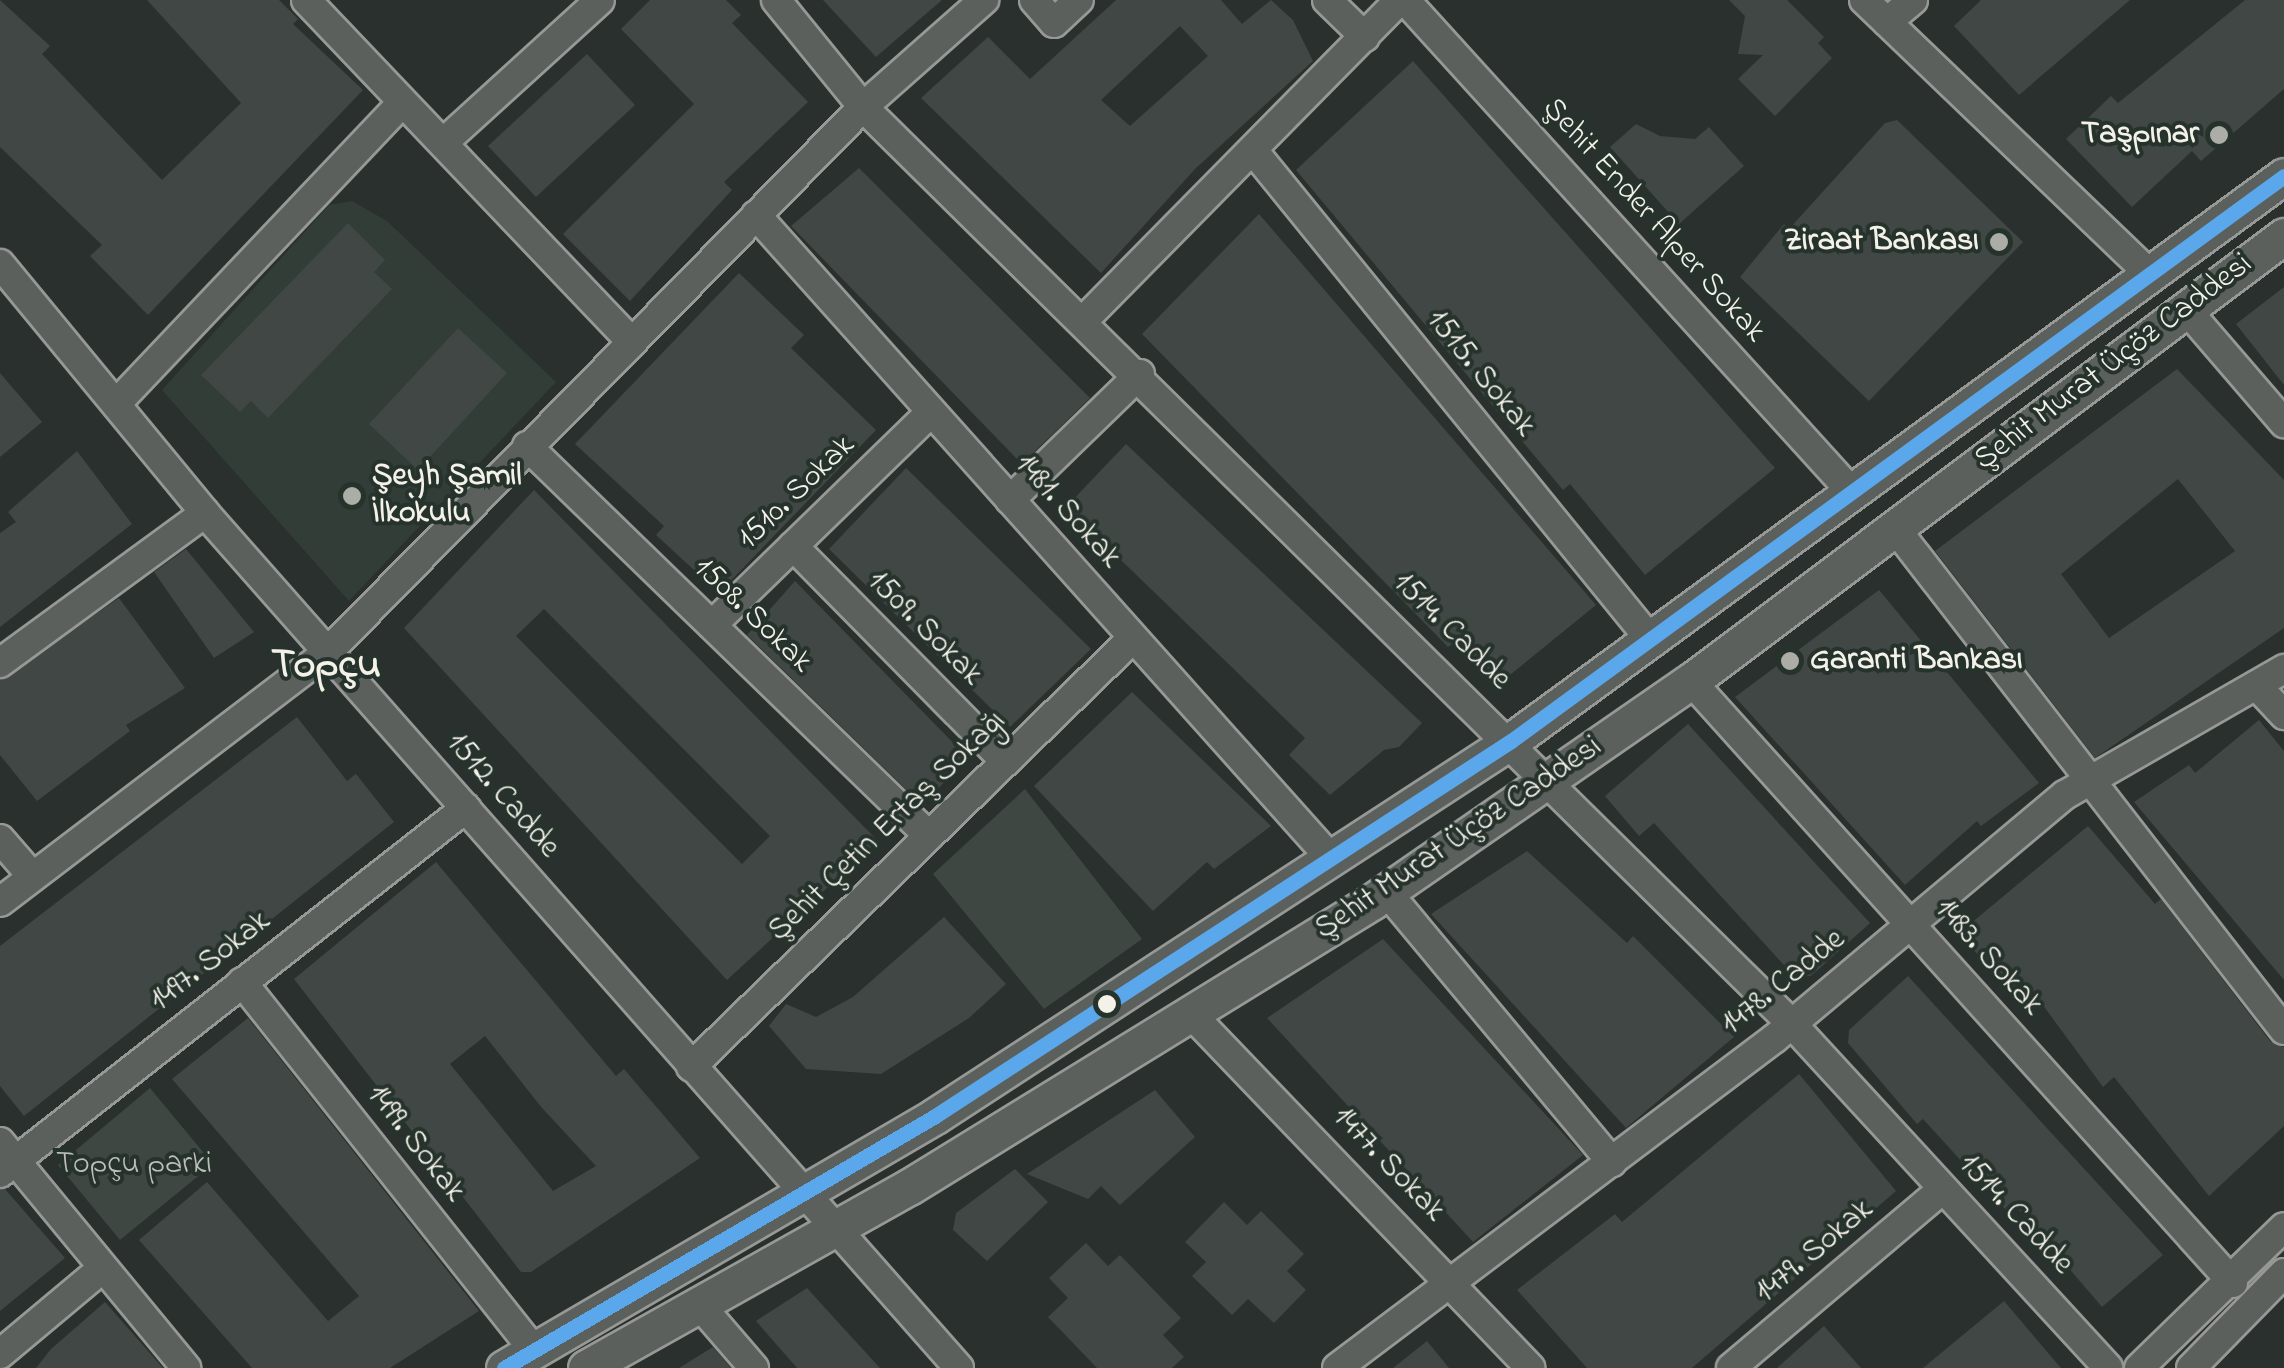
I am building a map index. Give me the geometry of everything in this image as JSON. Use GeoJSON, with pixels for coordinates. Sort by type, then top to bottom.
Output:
{"type":"FeatureCollection","features":[{"type":"Feature","properties":{"kind":"main road","name":"Şehit Murat Üçöz Caddesi"},"geometry":{"type":"LineString","coordinates":[[518,1359],[797,1191],[935,1116],[1327,854],[1511,742],[1849,488],[2284,176]]}},
{"type":"Feature","properties":{"kind":"main road","name":"Şehit Murat Üçöz Caddesi"},"geometry":{"type":"LineString","coordinates":[[586,1368],[830,1230],[1192,1014],[1386,891],[1691,681],[2284,236]]}},
{"type":"Feature","properties":{"kind":"street"},"geometry":{"type":"LineString","coordinates":[[306,0],[631,341]]}},
{"type":"Feature","properties":{"kind":"street"},"geometry":{"type":"LineString","coordinates":[[443,143],[600,0]]}},
{"type":"Feature","properties":{"kind":"street","name":"1514. Cadde"},"geometry":{"type":"LineString","coordinates":[[776,0],[863,108],[1140,374],[1792,1024],[2108,1368]]}},
{"type":"Feature","properties":{"kind":"street"},"geometry":{"type":"LineString","coordinates":[[0,902],[327,653],[863,108],[984,0]]}},
{"type":"Feature","properties":{"kind":"street"},"geometry":{"type":"LineString","coordinates":[[1034,0],[1054,23],[1079,0]]}},
{"type":"Feature","properties":{"kind":"street"},"geometry":{"type":"LineString","coordinates":[[1327,0],[1365,37]]}},
{"type":"Feature","properties":{"kind":"street"},"geometry":{"type":"LineString","coordinates":[[1084,320],[1256,154],[1402,0]]}},
{"type":"Feature","properties":{"kind":"street","name":"Şehit Ender Alper Sokak"},"geometry":{"type":"LineString","coordinates":[[1402,0],[1849,488]]}},
{"type":"Feature","properties":{"kind":"street"},"geometry":{"type":"LineString","coordinates":[[1864,0],[2150,274]]}},
{"type":"Feature","properties":{"kind":"street"},"geometry":{"type":"LineString","coordinates":[[1887,22],[1913,0]]}},
{"type":"Feature","properties":{"kind":"street"},"geometry":{"type":"LineString","coordinates":[[116,403],[402,103]]}},
{"type":"Feature","properties":{"kind":"street","name":"1515. Sokak"},"geometry":{"type":"LineString","coordinates":[[1256,154],[1649,638]]}},
{"type":"Feature","properties":{"kind":"street","name":"1481. Sokak"},"geometry":{"type":"LineString","coordinates":[[756,215],[1327,854]]}},
{"type":"Feature","properties":{"kind":"street","name":"1512. Cadde"},"geometry":{"type":"LineString","coordinates":[[0,264],[205,513],[830,1230],[959,1368]]}},
{"type":"Feature","properties":{"kind":"street"},"geometry":{"type":"LineString","coordinates":[[2185,308],[2284,423]]}},
{"type":"Feature","properties":{"kind":"street"},"geometry":{"type":"LineString","coordinates":[[1010,500],[1140,374]]}},
{"type":"Feature","properties":{"kind":"street","name":"1510. Sokak"},"geometry":{"type":"LineString","coordinates":[[712,625],[931,412]]}},
{"type":"Feature","properties":{"kind":"street","name":"1508. Sokak"},"geometry":{"type":"LineString","coordinates":[[527,446],[929,836]]}},
{"type":"Feature","properties":{"kind":"street"},"geometry":{"type":"LineString","coordinates":[[0,663],[205,513]]}},
{"type":"Feature","properties":{"kind":"street"},"geometry":{"type":"LineString","coordinates":[[1895,528],[2284,1030]]}},
{"type":"Feature","properties":{"kind":"street","name":"1509. Sokak"},"geometry":{"type":"LineString","coordinates":[[793,546],[1006,762]]}},
{"type":"Feature","properties":{"kind":"street","name":"Şehit Çetin Ertaş Sokağı"},"geometry":{"type":"LineString","coordinates":[[691,1068],[1133,638]]}},
{"type":"Feature","properties":{"kind":"street","name":"1478. Cadde"},"geometry":{"type":"LineString","coordinates":[[1337,1368],[1792,1024],[2090,779],[2284,669]]}},
{"type":"Feature","properties":{"kind":"street","name":"1483. Sokak"},"geometry":{"type":"LineString","coordinates":[[1691,681],[2232,1284]]}},
{"type":"Feature","properties":{"kind":"street"},"geometry":{"type":"LineString","coordinates":[[2257,686],[2284,716]]}},
{"type":"Feature","properties":{"kind":"street","name":"1497. Sokak"},"geometry":{"type":"LineString","coordinates":[[5,1159],[466,808]]}},
{"type":"Feature","properties":{"kind":"street"},"geometry":{"type":"LineString","coordinates":[[0,839],[33,877]]}},
{"type":"Feature","properties":{"kind":"street"},"geometry":{"type":"LineString","coordinates":[[1386,891],[1612,1162]]}},
{"type":"Feature","properties":{"kind":"street","name":"1499. Sokak"},"geometry":{"type":"LineString","coordinates":[[242,982],[518,1359]]}},
{"type":"Feature","properties":{"kind":"street","name":"1477. Sokak"},"geometry":{"type":"LineString","coordinates":[[1192,1014],[1453,1282],[1531,1368]]}},
{"type":"Feature","properties":{"kind":"street"},"geometry":{"type":"LineString","coordinates":[[5,1159],[104,1268],[186,1368]]}},
{"type":"Feature","properties":{"kind":"street","name":"1479. Sokak"},"geometry":{"type":"LineString","coordinates":[[1732,1368],[1943,1189]]}},
{"type":"Feature","properties":{"kind":"street"},"geometry":{"type":"LineString","coordinates":[[2139,1368],[2232,1284],[2284,1228]]}},
{"type":"Feature","properties":{"kind":"street"},"geometry":{"type":"LineString","coordinates":[[0,1354],[104,1268]]}},
{"type":"Feature","properties":{"kind":"street"},"geometry":{"type":"LineString","coordinates":[[2191,1368],[2284,1273]]}},
{"type":"Feature","properties":{"kind":"street"},"geometry":{"type":"LineString","coordinates":[[698,1302],[754,1368]]}},
{"type":"Feature","properties":{"kind":"shaded area","name":"Şeyh Şamil İlkokulu"},"geometry":{"type":"Polygon","coordinates":[[[352,201],[387,221],[556,382],[349,601],[162,390],[329,205],[352,201]]]}},
{"type":"Feature","properties":{"kind":"green space"},"geometry":{"type":"Polygon","coordinates":[[[1025,789],[1142,939],[1044,1009],[933,874],[1025,789]]]}},
{"type":"Feature","properties":{"kind":"green space","name":"Topçu parki"},"geometry":{"type":"Polygon","coordinates":[[[150,1088],[213,1164],[120,1240],[58,1165],[150,1088]]]}},
{"type":"Feature","properties":{"kind":"building"},"geometry":{"type":"Polygon","coordinates":[[[0,0],[50,46],[42,54],[162,180],[241,103],[147,0],[279,0],[298,19],[293,24],[363,90],[148,315],[90,256],[102,245],[0,147],[0,0]]]}},
{"type":"Feature","properties":{"kind":"building"},"geometry":{"type":"Polygon","coordinates":[[[650,0],[726,0],[741,15],[732,23],[808,102],[724,182],[732,190],[630,301],[563,234],[694,104],[621,29],[650,0]]]}},
{"type":"Feature","properties":{"kind":"building"},"geometry":{"type":"Polygon","coordinates":[[[823,0],[942,0],[876,57],[823,0]]]}},
{"type":"Feature","properties":{"kind":"building"},"geometry":{"type":"Polygon","coordinates":[[[1116,0],[1221,0],[1242,24],[1271,0],[1293,20],[1313,61],[1195,169],[1101,273],[921,98],[988,37],[1030,79],[1116,0]],[[1180,26],[1101,100],[1130,126],[1208,56],[1180,26]]]}},
{"type":"Feature","properties":{"kind":"building"},"geometry":{"type":"Polygon","coordinates":[[[1729,0],[1787,0],[1824,37],[1818,43],[1832,58],[1775,116],[1738,79],[1763,55],[1738,54],[1745,16],[1729,0]]]}},
{"type":"Feature","properties":{"kind":"building"},"geometry":{"type":"Polygon","coordinates":[[[1981,0],[2130,0],[2019,95],[1954,26],[1981,0]]]}},
{"type":"Feature","properties":{"kind":"building"},"geometry":{"type":"Polygon","coordinates":[[[2245,0],[2284,0],[2284,89],[2201,161],[2192,151],[2132,207],[2066,139],[2111,96],[2118,103],[2245,0]]]}},
{"type":"Feature","properties":{"kind":"building"},"geometry":{"type":"Polygon","coordinates":[[[587,54],[635,105],[536,197],[488,146],[587,54]]]}},
{"type":"Feature","properties":{"kind":"building"},"geometry":{"type":"Polygon","coordinates":[[[1413,61],[1775,468],[1645,575],[1570,484],[1563,490],[1296,170],[1413,61]]]}},
{"type":"Feature","properties":{"kind":"building"},"geometry":{"type":"Polygon","coordinates":[[[1897,120],[2023,242],[1869,401],[1740,277],[1784,224],[1789,229],[1885,123],[1897,120]]]}},
{"type":"Feature","properties":{"kind":"building"},"geometry":{"type":"Polygon","coordinates":[[[1636,124],[1660,136],[1695,139],[1709,127],[1744,166],[1679,224],[1610,147],[1636,124]]]}},
{"type":"Feature","properties":{"kind":"building"},"geometry":{"type":"Polygon","coordinates":[[[859,168],[1090,398],[1022,464],[791,226],[859,168]]]}},
{"type":"Feature","properties":{"kind":"building"},"geometry":{"type":"Polygon","coordinates":[[[1259,214],[1596,605],[1505,679],[1488,679],[1454,642],[1448,647],[1142,334],[1259,214]]]}},
{"type":"Feature","properties":{"kind":"building"},"geometry":{"type":"Polygon","coordinates":[[[348,223],[385,260],[374,272],[392,289],[268,418],[251,401],[240,412],[201,375],[348,223]]]}},
{"type":"Feature","properties":{"kind":"building"},"geometry":{"type":"Polygon","coordinates":[[[739,273],[804,335],[791,348],[876,430],[719,593],[656,535],[664,526],[575,444],[739,273]]]}},
{"type":"Feature","properties":{"kind":"building"},"geometry":{"type":"Polygon","coordinates":[[[2284,287],[2284,385],[2236,324],[2284,287]]]}},
{"type":"Feature","properties":{"kind":"building"},"geometry":{"type":"Polygon","coordinates":[[[458,328],[507,373],[418,470],[369,424],[458,328]]]}},
{"type":"Feature","properties":{"kind":"building"},"geometry":{"type":"Polygon","coordinates":[[[2177,369],[2284,480],[2284,628],[2095,758],[1935,551],[2177,369]],[[2178,479],[2061,574],[2109,638],[2235,551],[2178,479]]]}},
{"type":"Feature","properties":{"kind":"building"},"geometry":{"type":"Polygon","coordinates":[[[0,373],[42,422],[0,457],[0,373]]]}},
{"type":"Feature","properties":{"kind":"building"},"geometry":{"type":"Polygon","coordinates":[[[1126,444],[1422,723],[1399,747],[1384,750],[1330,795],[1289,755],[1305,738],[1066,507],[1126,444]]]}},
{"type":"Feature","properties":{"kind":"building"},"geometry":{"type":"Polygon","coordinates":[[[77,451],[132,524],[0,627],[0,533],[16,522],[8,512],[77,451]]]}},
{"type":"Feature","properties":{"kind":"building"},"geometry":{"type":"Polygon","coordinates":[[[906,468],[1091,649],[1010,727],[829,549],[906,468]]]}},
{"type":"Feature","properties":{"kind":"building"},"geometry":{"type":"Polygon","coordinates":[[[534,490],[878,841],[727,980],[404,628],[534,490]],[[544,609],[516,636],[742,864],[770,836],[544,609]]]}},
{"type":"Feature","properties":{"kind":"building"},"geometry":{"type":"Polygon","coordinates":[[[186,549],[254,632],[214,658],[154,572],[186,549]]]}},
{"type":"Feature","properties":{"kind":"building"},"geometry":{"type":"Polygon","coordinates":[[[795,581],[968,758],[922,805],[747,635],[795,581]]]}},
{"type":"Feature","properties":{"kind":"building"},"geometry":{"type":"Polygon","coordinates":[[[1879,590],[2039,783],[1981,826],[1977,821],[1905,885],[1735,697],[1879,590]]]}},
{"type":"Feature","properties":{"kind":"building"},"geometry":{"type":"Polygon","coordinates":[[[119,598],[185,688],[126,725],[130,731],[37,801],[0,755],[0,680],[119,598]]]}},
{"type":"Feature","properties":{"kind":"building"},"geometry":{"type":"Polygon","coordinates":[[[1132,692],[1271,826],[1214,869],[1207,862],[1153,911],[1034,786],[1132,692]]]}},
{"type":"Feature","properties":{"kind":"building"},"geometry":{"type":"Polygon","coordinates":[[[297,717],[347,781],[356,774],[394,822],[24,1116],[0,1086],[0,946],[297,717]]]}},
{"type":"Feature","properties":{"kind":"building"},"geometry":{"type":"Polygon","coordinates":[[[2259,720],[2284,751],[2284,980],[2134,802],[2189,765],[2195,773],[2259,720]]]}},
{"type":"Feature","properties":{"kind":"building"},"geometry":{"type":"Polygon","coordinates":[[[1688,724],[1870,923],[1811,976],[1794,976],[1654,823],[1639,836],[1605,796],[1688,724]]]}},
{"type":"Feature","properties":{"kind":"building"},"geometry":{"type":"Polygon","coordinates":[[[2088,826],[2155,904],[2161,899],[2270,1041],[2284,1047],[2284,1126],[2209,1196],[2114,1077],[2103,1087],[2034,993],[2024,1002],[1958,934],[2088,826]]]}},
{"type":"Feature","properties":{"kind":"building"},"geometry":{"type":"Polygon","coordinates":[[[1527,851],[1627,943],[1633,936],[1734,1037],[1626,1128],[1431,914],[1527,851]]]}},
{"type":"Feature","properties":{"kind":"building"},"geometry":{"type":"Polygon","coordinates":[[[436,862],[616,1076],[624,1069],[700,1158],[531,1272],[521,1272],[294,979],[436,862]],[[485,1036],[450,1064],[553,1191],[596,1166],[542,1108],[485,1036]]]}},
{"type":"Feature","properties":{"kind":"building"},"geometry":{"type":"Polygon","coordinates":[[[944,917],[1006,984],[969,1018],[881,1074],[806,1069],[769,1026],[786,1004],[816,1017],[853,997],[944,917]]]}},
{"type":"Feature","properties":{"kind":"building"},"geometry":{"type":"Polygon","coordinates":[[[1383,939],[1583,1155],[1473,1242],[1267,1018],[1383,939]]]}},
{"type":"Feature","properties":{"kind":"building"},"geometry":{"type":"Polygon","coordinates":[[[1908,976],[2163,1255],[2102,1307],[2013,1203],[2006,1210],[1923,1119],[1917,1124],[1848,1043],[1849,1030],[1908,976]]]}},
{"type":"Feature","properties":{"kind":"building"},"geometry":{"type":"Polygon","coordinates":[[[248,1018],[479,1311],[390,1368],[252,1368],[139,1240],[207,1182],[328,1321],[359,1296],[172,1079],[248,1018]]]}},
{"type":"Feature","properties":{"kind":"building"},"geometry":{"type":"Polygon","coordinates":[[[1799,1074],[1896,1191],[1692,1368],[1587,1368],[1517,1290],[1615,1214],[1622,1222],[1799,1074]]]}},
{"type":"Feature","properties":{"kind":"building"},"geometry":{"type":"Polygon","coordinates":[[[1155,1090],[1195,1137],[1120,1205],[1101,1186],[1088,1199],[1027,1174],[1155,1090]]]}},
{"type":"Feature","properties":{"kind":"building"},"geometry":{"type":"Polygon","coordinates":[[[1015,1169],[1048,1202],[987,1261],[953,1230],[956,1213],[1015,1169]]]}},
{"type":"Feature","properties":{"kind":"building"},"geometry":{"type":"Polygon","coordinates":[[[5,1189],[65,1258],[0,1311],[0,1190],[5,1189]]]}},
{"type":"Feature","properties":{"kind":"building"},"geometry":{"type":"Polygon","coordinates":[[[1224,1202],[1247,1225],[1261,1211],[1304,1254],[1287,1271],[1306,1290],[1274,1323],[1248,1299],[1232,1315],[1192,1276],[1206,1262],[1185,1242],[1224,1202]]]}},
{"type":"Feature","properties":{"kind":"building"},"geometry":{"type":"Polygon","coordinates":[[[1086,1243],[1108,1266],[1120,1255],[1181,1318],[1163,1335],[1184,1357],[1172,1368],[1097,1368],[1048,1317],[1068,1298],[1049,1278],[1086,1243]]]}},
{"type":"Feature","properties":{"kind":"building"},"geometry":{"type":"Polygon","coordinates":[[[807,1288],[880,1368],[797,1368],[756,1321],[807,1288]]]}},
{"type":"Feature","properties":{"kind":"building"},"geometry":{"type":"Polygon","coordinates":[[[2004,1301],[2061,1368],[1923,1368],[2004,1301]]]}},
{"type":"Feature","properties":{"kind":"building"},"geometry":{"type":"Polygon","coordinates":[[[105,1302],[163,1368],[36,1368],[51,1349],[105,1302]]]}},
{"type":"Feature","properties":{"kind":"building"},"geometry":{"type":"Polygon","coordinates":[[[1824,1326],[1861,1368],[1777,1368],[1824,1326]]]}},
{"type":"Feature","properties":{"kind":"building"},"geometry":{"type":"Polygon","coordinates":[[[1427,1341],[1449,1368],[1393,1368],[1427,1341]]]}},
{"type":"Feature","properties":{"kind":"building"},"geometry":{"type":"Polygon","coordinates":[[[713,1347],[731,1368],[679,1368],[713,1347]]]}},
{"type":"Feature","properties":{"kind":"transit line"},"geometry":{"type":"LineString","coordinates":[[504,1368],[935,1116],[1511,741],[2284,176]]}},
{"type":"Feature","properties":{"kind":"place","name":"Taşpınar"},"geometry":{"type":"Point","coordinates":[2219,135]}},
{"type":"Feature","properties":{"kind":"place","name":"Ziraat Bankası"},"geometry":{"type":"Point","coordinates":[1999,242]}},
{"type":"Feature","properties":{"kind":"place","name":"Şeyh Şamil İlkokulu"},"geometry":{"type":"Point","coordinates":[352,496]}},
{"type":"Feature","properties":{"kind":"place","name":"Garanti Bankası"},"geometry":{"type":"Point","coordinates":[1790,661]}},
{"type":"Feature","properties":{"kind":"district","name":"Topçu"},"geometry":{"type":"Point","coordinates":[326,666]}}]}
